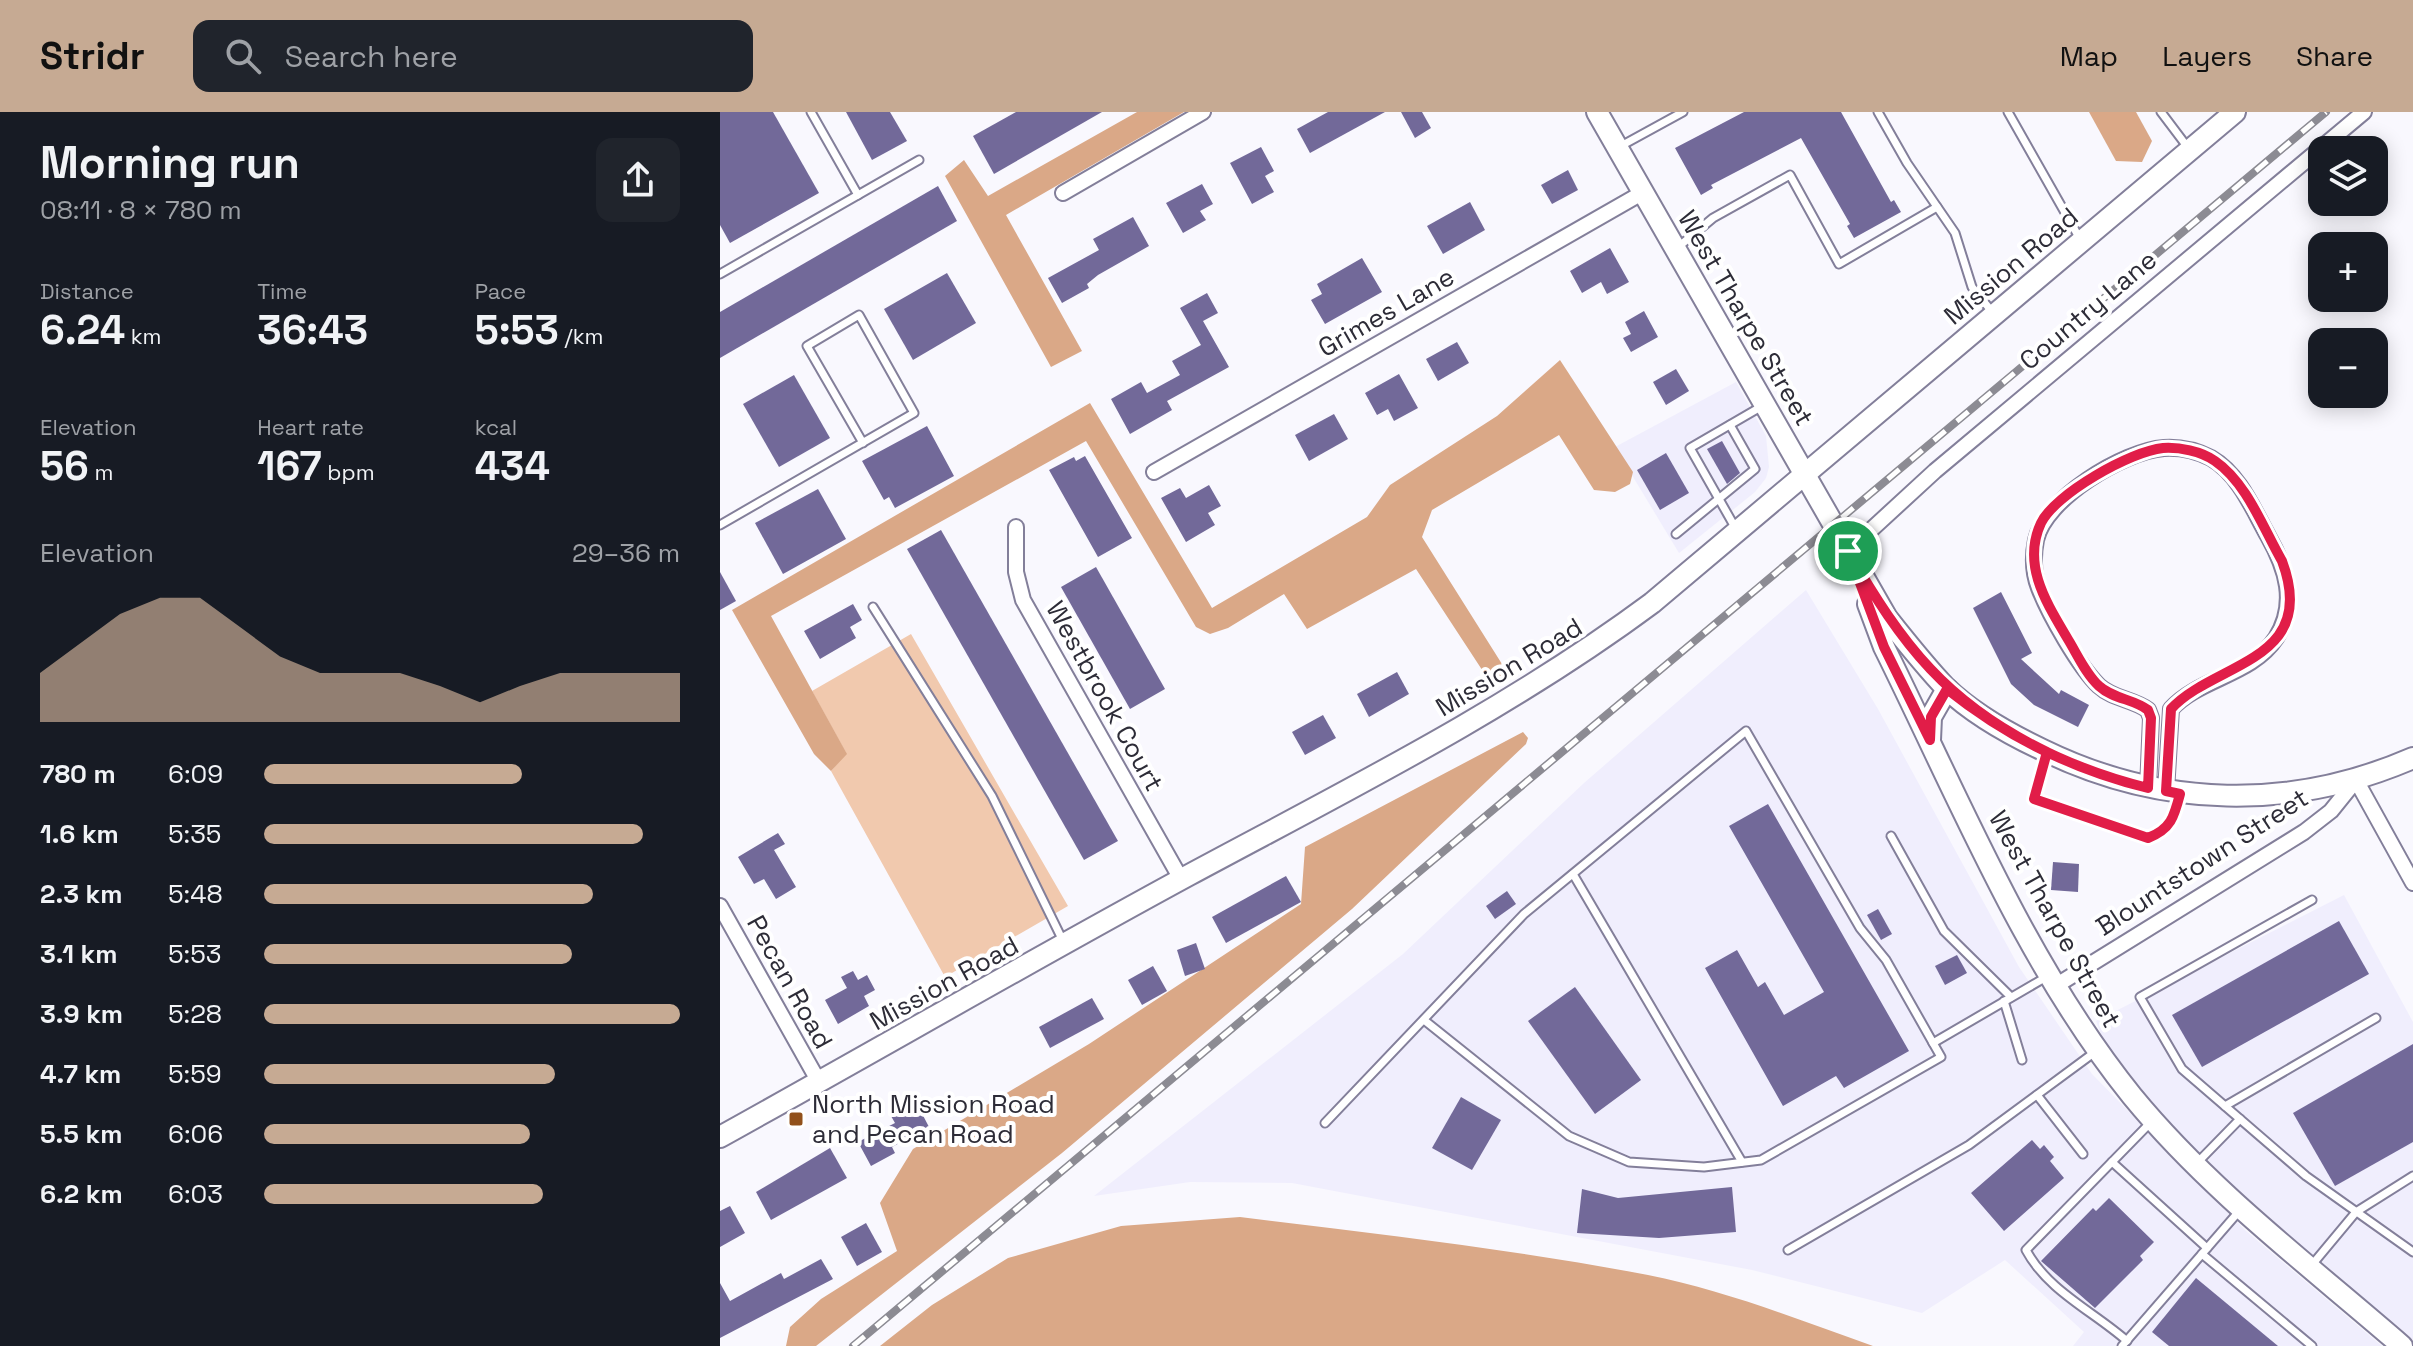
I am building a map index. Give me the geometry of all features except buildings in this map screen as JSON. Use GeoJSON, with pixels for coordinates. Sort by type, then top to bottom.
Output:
{"type":"FeatureCollection","features":[{"type":"Feature","properties":{"kind":"main road","name":"West Tharpe Street"},"geometry":{"type":"LineString","coordinates":[[1597,112],[1848,551],[1884,647],[1930,740],[2054,980],[2098,1050],[2195,1165],[2402,1346]]}},
{"type":"Feature","properties":{"kind":"main road","name":"Mission Road"},"geometry":{"type":"LineString","coordinates":[[720,1137],[1181,879],[1460,729],[1579,656],[1652,603],[2235,112]]}},
{"type":"Feature","properties":{"kind":"main road"},"geometry":{"type":"LineString","coordinates":[[1848,551],[1887,618],[1947,689],[1995,724],[2047,752],[2109,778],[2165,791],[2229,797],[2288,794],[2356,780]]}},
{"type":"Feature","properties":{"kind":"main road"},"geometry":{"type":"LineString","coordinates":[[1930,740],[1931,717],[1947,689]]}},
{"type":"Feature","properties":{"kind":"main road","name":"Blountstown Street"},"geometry":{"type":"LineString","coordinates":[[2356,780],[2413,758]]}},
{"type":"Feature","properties":{"kind":"street"},"geometry":{"type":"LineString","coordinates":[[1063,193],[1203,112]]}},
{"type":"Feature","properties":{"kind":"street","name":"Country Lane"},"geometry":{"type":"LineString","coordinates":[[1848,551],[1935,471],[2364,112]]}},
{"type":"Feature","properties":{"kind":"street","name":"Grimes Lane"},"geometry":{"type":"LineString","coordinates":[[1154,472],[1642,193]]}},
{"type":"Feature","properties":{"kind":"street"},"geometry":{"type":"LineString","coordinates":[[2162,448],[2180,449],[2214,460],[2239,485],[2282,561],[2289,592],[2284,622],[2269,647],[2255,659],[2177,702],[2171,709],[2165,791],[2148,710],[2110,694],[2087,672],[2038,587],[2034,554],[2042,522],[2064,497],[2127,459],[2162,448]]}},
{"type":"Feature","properties":{"kind":"street","name":"Westbrook Court"},"geometry":{"type":"LineString","coordinates":[[1016,527],[1016,572],[1023,600],[1181,879]]}},
{"type":"Feature","properties":{"kind":"street"},"geometry":{"type":"LineString","coordinates":[[2151,727],[2169,728]]}},
{"type":"Feature","properties":{"kind":"street"},"geometry":{"type":"LineString","coordinates":[[2356,780],[2413,883]]}},
{"type":"Feature","properties":{"kind":"street","name":"Blountstown Street"},"geometry":{"type":"LineString","coordinates":[[2054,980],[2304,832],[2331,811],[2356,780]]}},
{"type":"Feature","properties":{"kind":"street","name":"Pecan Road"},"geometry":{"type":"LineString","coordinates":[[720,906],[819,1082]]}},
{"type":"Feature","properties":{"kind":"lane"},"geometry":{"type":"LineString","coordinates":[[811,112],[858,195]]}},
{"type":"Feature","properties":{"kind":"lane"},"geometry":{"type":"LineString","coordinates":[[1617,148],[1683,112]]}},
{"type":"Feature","properties":{"kind":"lane"},"geometry":{"type":"LineString","coordinates":[[1878,112],[1955,233],[1972,287],[1994,314]]}},
{"type":"Feature","properties":{"kind":"lane"},"geometry":{"type":"LineString","coordinates":[[2008,112],[2081,242]]}},
{"type":"Feature","properties":{"kind":"lane"},"geometry":{"type":"LineString","coordinates":[[2161,112],[2190,150]]}},
{"type":"Feature","properties":{"kind":"lane"},"geometry":{"type":"LineString","coordinates":[[720,274],[919,160]]}},
{"type":"Feature","properties":{"kind":"lane"},"geometry":{"type":"LineString","coordinates":[[1676,249],[1713,218],[1790,175],[1839,264],[1937,207]]}},
{"type":"Feature","properties":{"kind":"lane"},"geometry":{"type":"LineString","coordinates":[[720,525],[863,443],[914,413],[859,315],[807,346],[863,443]]}},
{"type":"Feature","properties":{"kind":"lane"},"geometry":{"type":"LineString","coordinates":[[1737,531],[1690,448],[1766,403]]}},
{"type":"Feature","properties":{"kind":"lane"},"geometry":{"type":"LineString","coordinates":[[1676,534],[1755,469],[1730,425]]}},
{"type":"Feature","properties":{"kind":"lane"},"geometry":{"type":"LineString","coordinates":[[873,607],[992,796],[1065,945]]}},
{"type":"Feature","properties":{"kind":"lane"},"geometry":{"type":"LineString","coordinates":[[1325,1123],[1524,914],[1746,731],[1860,928],[1886,960],[1941,1057],[1761,1160],[1704,1167],[1629,1162],[1569,1136],[1424,1020]]}},
{"type":"Feature","properties":{"kind":"lane"},"geometry":{"type":"LineString","coordinates":[[2047,752],[2034,799],[2148,838],[2163,832],[2173,821],[2165,791]]}},
{"type":"Feature","properties":{"kind":"lane"},"geometry":{"type":"LineString","coordinates":[[1891,836],[1944,931],[2008,999],[2022,1060]]}},
{"type":"Feature","properties":{"kind":"lane"},"geometry":{"type":"LineString","coordinates":[[1573,874],[1742,1162]]}},
{"type":"Feature","properties":{"kind":"lane"},"geometry":{"type":"LineString","coordinates":[[2312,900],[2140,997],[2182,1069],[2306,1176],[2413,1252]]}},
{"type":"Feature","properties":{"kind":"lane"},"geometry":{"type":"LineString","coordinates":[[1933,1043],[2008,999],[2054,980]]}},
{"type":"Feature","properties":{"kind":"lane"},"geometry":{"type":"LineString","coordinates":[[2225,1106],[2376,1018]]}},
{"type":"Feature","properties":{"kind":"lane"},"geometry":{"type":"LineString","coordinates":[[1788,1250],[1969,1145],[2098,1050]]}},
{"type":"Feature","properties":{"kind":"lane"},"geometry":{"type":"LineString","coordinates":[[2037,1095],[2083,1154]]}},
{"type":"Feature","properties":{"kind":"lane"},"geometry":{"type":"LineString","coordinates":[[2195,1165],[2240,1119]]}},
{"type":"Feature","properties":{"kind":"lane"},"geometry":{"type":"LineString","coordinates":[[2154,1120],[2026,1250],[2034,1266],[2089,1315],[2101,1318],[2124,1344],[2242,1208]]}},
{"type":"Feature","properties":{"kind":"lane"},"geometry":{"type":"LineString","coordinates":[[2112,1162],[2204,1251],[2312,1346]]}},
{"type":"Feature","properties":{"kind":"lane"},"geometry":{"type":"LineString","coordinates":[[2310,1267],[2356,1212],[2413,1176]]}},
{"type":"Feature","properties":{"kind":"shaded area"},"geometry":{"type":"Polygon","coordinates":[[[1137,112],[1184,112],[1006,215],[1082,351],[1051,367],[945,176],[964,160],[988,196],[1137,112]]]}},
{"type":"Feature","properties":{"kind":"shaded area"},"geometry":{"type":"Polygon","coordinates":[[[2089,112],[2136,112],[2152,141],[2142,162],[2116,161],[2089,112]]]}},
{"type":"Feature","properties":{"kind":"shaded area"},"geometry":{"type":"Polygon","coordinates":[[[1560,360],[1633,472],[1630,484],[1615,492],[1594,490],[1559,435],[1432,510],[1422,537],[1507,672],[1490,682],[1416,569],[1307,629],[1284,594],[1228,628],[1210,634],[1196,627],[1086,441],[771,616],[847,754],[831,771],[814,754],[732,610],[1090,403],[1212,608],[1367,517],[1390,485],[1497,416],[1560,360]]]}},
{"type":"Feature","properties":{"kind":"shaded area"},"geometry":{"type":"Polygon","coordinates":[[[1736,382],[1766,436],[1769,467],[1766,478],[1755,492],[1679,553],[1615,447],[1736,382]]]}},
{"type":"Feature","properties":{"kind":"shaded area"},"geometry":{"type":"Polygon","coordinates":[[[1806,590],[1878,709],[2019,967],[2092,1074],[2246,1231],[2382,1346],[2073,1346],[2084,1332],[2005,1260],[1922,1313],[1752,1270],[1292,1183],[1190,1182],[1094,1196],[1403,954],[1584,783],[1806,590]]]}},
{"type":"Feature","properties":{"kind":"shaded area"},"geometry":{"type":"Polygon","coordinates":[[[911,634],[1068,906],[945,977],[831,771],[846,753],[812,691],[911,634]]]}},
{"type":"Feature","properties":{"kind":"shaded area"},"geometry":{"type":"Polygon","coordinates":[[[1523,732],[1528,738],[1526,744],[1352,909],[1062,1153],[816,1346],[786,1346],[790,1327],[821,1299],[897,1251],[880,1203],[913,1149],[1089,1044],[1301,904],[1305,847],[1523,732]]]}},
{"type":"Feature","properties":{"kind":"shaded area"},"geometry":{"type":"Polygon","coordinates":[[[2344,895],[2413,1022],[2413,1340],[2233,1188],[2170,1128],[2102,1037],[2096,1021],[2344,895]]]}},
{"type":"Feature","properties":{"kind":"shaded area"},"geometry":{"type":"Polygon","coordinates":[[[1240,1217],[1495,1250],[1648,1275],[1733,1297],[1873,1346],[880,1346],[932,1305],[1008,1258],[1121,1226],[1240,1217]]]}},
{"type":"Feature","properties":{"kind":"railway"},"geometry":{"type":"LineString","coordinates":[[853,1346],[2326,112]]}},
{"type":"Feature","properties":{"kind":"place","name":"North Mission Road and Pecan Road"},"geometry":{"type":"Point","coordinates":[796,1119]}},
{"type":"Feature","properties":{"kind":"route"},"geometry":{"type":"LineString","coordinates":[[1848,551],[1884,647],[1930,740],[1931,717],[1947,689],[2018,738],[2047,752],[2066,762],[2148,788],[2151,718],[2148,710],[2099,686],[2087,672],[2038,587],[2034,554],[2042,522],[2051,508],[2127,459],[2162,448],[2198,452],[2214,460],[2239,485],[2282,561],[2289,592],[2284,622],[2269,647],[2255,659],[2177,702],[2171,709],[2166,791],[2180,794],[2173,821],[2163,832],[2148,838],[2034,799],[2047,752],[2018,738],[1973,709],[1947,689],[1887,618],[1848,551]]}}]}
